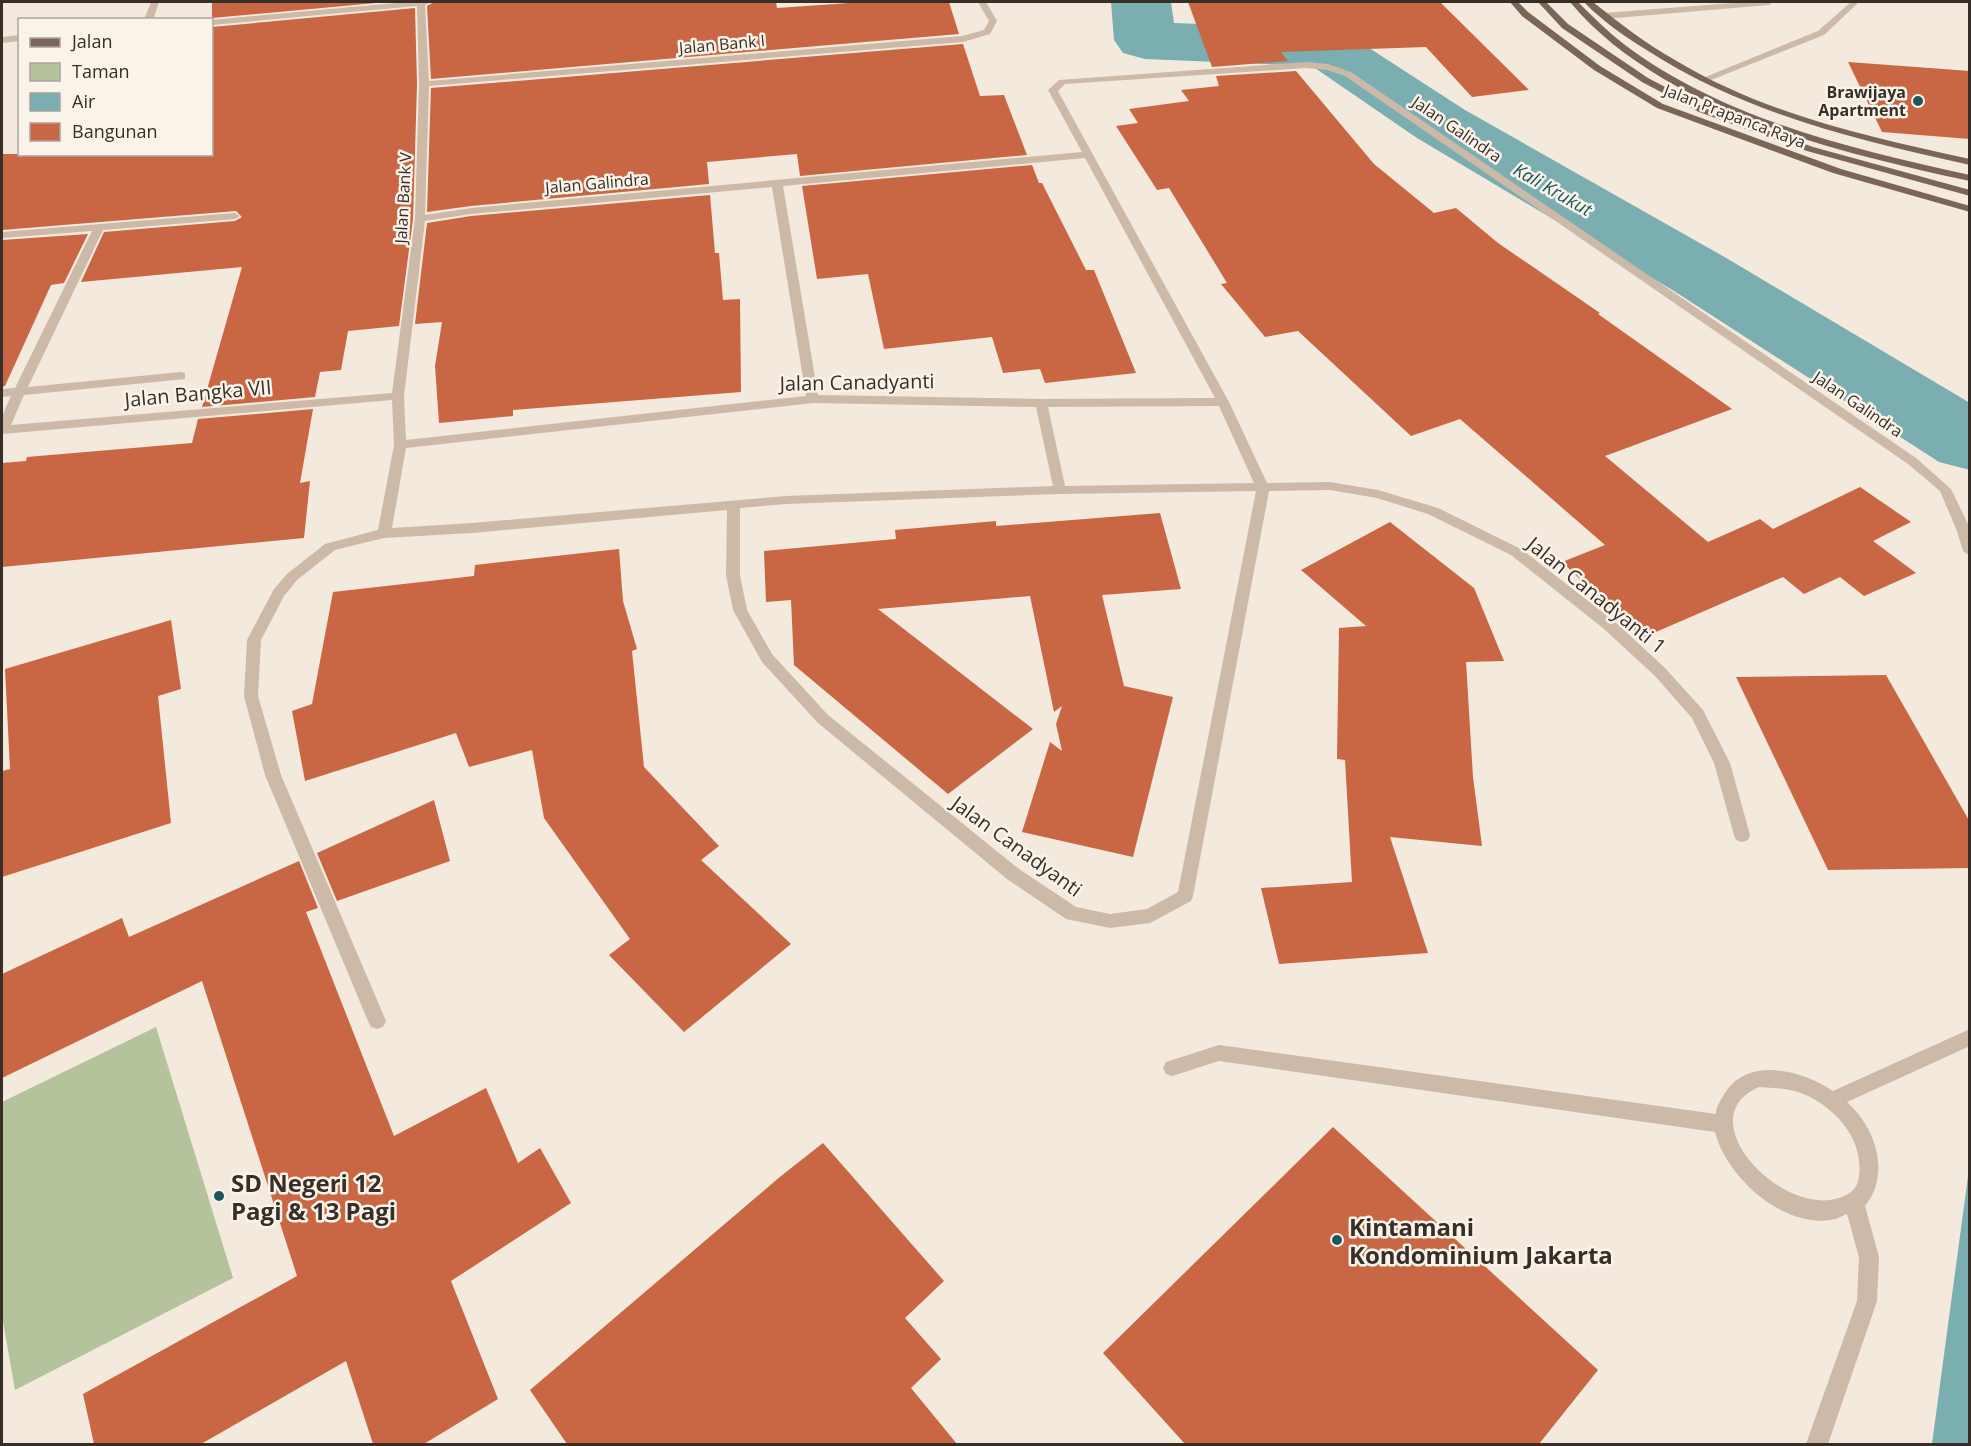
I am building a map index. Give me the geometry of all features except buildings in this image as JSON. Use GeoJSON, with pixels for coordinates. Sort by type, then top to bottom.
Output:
{"type":"FeatureCollection","features":[{"type":"Feature","properties":{"kind":"main road","name":"Jalan Prapanca Raya"},"geometry":{"type":"LineString","coordinates":[[1514,2],[1525,14],[1597,68],[1660,106],[1837,171],[1970,209]]}},
{"type":"Feature","properties":{"kind":"main road"},"geometry":{"type":"LineString","coordinates":[[1542,2],[1564,26],[1645,80],[1702,110],[1810,149],[1970,193]]}},
{"type":"Feature","properties":{"kind":"main road"},"geometry":{"type":"LineString","coordinates":[[1574,2],[1626,51],[1664,75],[1722,104],[1811,138],[1970,178]]}},
{"type":"Feature","properties":{"kind":"main road","name":"Jalan Prapanca Raya"},"geometry":{"type":"LineString","coordinates":[[1588,2],[1660,57],[1754,104],[1900,147],[1970,162]]}},
{"type":"Feature","properties":{"kind":"street"},"geometry":{"type":"LineString","coordinates":[[149,18],[155,2]]}},
{"type":"Feature","properties":{"kind":"street","name":"Jalan Bank V"},"geometry":{"type":"LineString","coordinates":[[398,396],[420,219],[424,84],[421,2]]}},
{"type":"Feature","properties":{"kind":"street"},"geometry":{"type":"LineString","coordinates":[[213,22],[428,2]]}},
{"type":"Feature","properties":{"kind":"street","name":"Jalan Bank I"},"geometry":{"type":"LineString","coordinates":[[424,84],[963,39],[987,32],[993,21],[982,2]]}},
{"type":"Feature","properties":{"kind":"street"},"geometry":{"type":"LineString","coordinates":[[1604,16],[1769,2]]}},
{"type":"Feature","properties":{"kind":"street"},"geometry":{"type":"LineString","coordinates":[[1703,80],[1821,33],[1855,2]]}},
{"type":"Feature","properties":{"kind":"street"},"geometry":{"type":"LineString","coordinates":[[2,40],[18,38]]}},
{"type":"Feature","properties":{"kind":"street","name":"Jalan Galindra"},"geometry":{"type":"LineString","coordinates":[[1223,402],[1053,90],[1062,82],[1306,65],[1328,67],[1348,74],[1912,461],[1945,489],[1964,531],[1970,551]]}},
{"type":"Feature","properties":{"kind":"street","name":"Jalan Galindra"},"geometry":{"type":"LineString","coordinates":[[420,219],[471,211],[1087,155]]}},
{"type":"Feature","properties":{"kind":"street"},"geometry":{"type":"LineString","coordinates":[[777,183],[813,399]]}},
{"type":"Feature","properties":{"kind":"street"},"geometry":{"type":"LineString","coordinates":[[2,235],[235,216]]}},
{"type":"Feature","properties":{"kind":"street"},"geometry":{"type":"LineString","coordinates":[[2,430],[100,226]]}},
{"type":"Feature","properties":{"kind":"street"},"geometry":{"type":"LineString","coordinates":[[2,393],[181,376]]}},
{"type":"Feature","properties":{"kind":"street"},"geometry":{"type":"LineString","coordinates":[[384,533],[400,445],[398,396]]}},
{"type":"Feature","properties":{"kind":"street","name":"Jalan Bangka VII"},"geometry":{"type":"LineString","coordinates":[[2,430],[398,396]]}},
{"type":"Feature","properties":{"kind":"street","name":"Jalan Canadyanti"},"geometry":{"type":"LineString","coordinates":[[400,445],[813,399],[1041,403],[1223,402]]}},
{"type":"Feature","properties":{"kind":"street"},"geometry":{"type":"LineString","coordinates":[[377,1021],[273,775],[251,696],[254,640],[279,593],[298,571],[330,547],[384,533],[472,528],[786,500],[1060,490],[1263,488],[1223,402]]}},
{"type":"Feature","properties":{"kind":"street"},"geometry":{"type":"LineString","coordinates":[[1041,403],[1060,490]]}},
{"type":"Feature","properties":{"kind":"street","name":"Jalan Canadyanti 1"},"geometry":{"type":"LineString","coordinates":[[1263,488],[1330,486],[1378,494],[1433,511],[1516,552],[1609,625],[1660,672],[1698,714],[1722,763],[1742,835]]}},
{"type":"Feature","properties":{"kind":"street","name":"Jalan Canadyanti"},"geometry":{"type":"LineString","coordinates":[[734,505],[733,575],[740,610],[767,658],[823,719],[1013,874],[1072,914],[1110,921],[1150,916],[1185,896],[1263,488]]}},
{"type":"Feature","properties":{"kind":"street"},"geometry":{"type":"LineString","coordinates":[[1832,1100],[1970,1037]]}},
{"type":"Feature","properties":{"kind":"street"},"geometry":{"type":"LineString","coordinates":[[1172,1068],[1219,1053],[1724,1124]]}},
{"type":"Feature","properties":{"kind":"street"},"geometry":{"type":"LineString","coordinates":[[1758,1078],[1782,1079],[1807,1086],[1832,1100],[1852,1119],[1866,1143],[1872,1167],[1867,1187],[1854,1203],[1831,1211],[1802,1208],[1772,1196],[1747,1174],[1729,1149],[1724,1124],[1727,1103],[1739,1087],[1758,1078]]}},
{"type":"Feature","properties":{"kind":"street"},"geometry":{"type":"LineString","coordinates":[[1817,1444],[1867,1301],[1869,1257],[1854,1203]]}},
{"type":"Feature","properties":{"kind":"green space"},"geometry":{"type":"Polygon","coordinates":[[[156,1027],[233,1278],[15,1390],[2,1316],[2,1102],[156,1027]]]}},
{"type":"Feature","properties":{"kind":"water"},"geometry":{"type":"Polygon","coordinates":[[[1969,1169],[1969,1444],[1932,1444],[1969,1169]]]}},
{"type":"Feature","properties":{"kind":"waterway","name":"Kali Krukut"},"geometry":{"type":"LineString","coordinates":[[1141,2],[1145,40],[1327,48],[1441,124],[1701,275],[1970,442]]}},
{"type":"Feature","properties":{"kind":"place","name":"Brawijaya Apartment"},"geometry":{"type":"Point","coordinates":[1918,101]}},
{"type":"Feature","properties":{"kind":"place","name":"SD Negeri 12 Pagi & 13 Pagi"},"geometry":{"type":"Point","coordinates":[219,1196]}},
{"type":"Feature","properties":{"kind":"place","name":"Kintamani Kondominium Jakarta"},"geometry":{"type":"Point","coordinates":[1337,1240]}}]}
